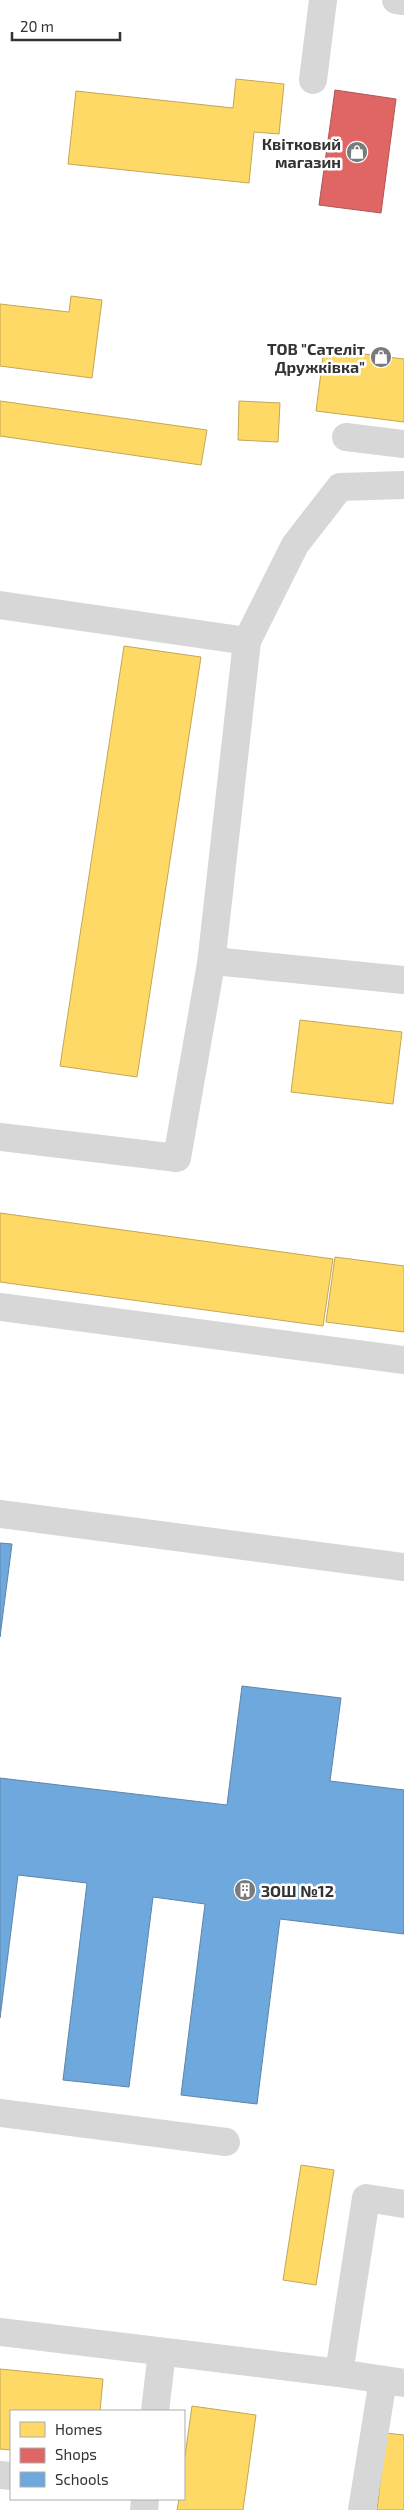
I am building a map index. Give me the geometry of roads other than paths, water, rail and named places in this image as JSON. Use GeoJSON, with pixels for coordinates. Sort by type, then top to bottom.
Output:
{"type":"FeatureCollection","features":[{"type":"Feature","properties":{"kind":"street"},"geometry":{"type":"LineString","coordinates":[[313,80],[323,0]]}},
{"type":"Feature","properties":{"kind":"street"},"geometry":{"type":"LineString","coordinates":[[396,0],[404,1]]}},
{"type":"Feature","properties":{"kind":"street"},"geometry":{"type":"LineString","coordinates":[[346,437],[404,444]]}},
{"type":"Feature","properties":{"kind":"street"},"geometry":{"type":"LineString","coordinates":[[0,1137],[177,1158],[211,964],[247,641],[295,545],[340,487],[404,485]]}},
{"type":"Feature","properties":{"kind":"street"},"geometry":{"type":"LineString","coordinates":[[0,605],[247,641]]}},
{"type":"Feature","properties":{"kind":"street"},"geometry":{"type":"LineString","coordinates":[[211,964],[213,962],[404,980]]}},
{"type":"Feature","properties":{"kind":"street"},"geometry":{"type":"LineString","coordinates":[[0,1307],[404,1360]]}},
{"type":"Feature","properties":{"kind":"street"},"geometry":{"type":"LineString","coordinates":[[0,1514],[404,1567]]}},
{"type":"Feature","properties":{"kind":"street"},"geometry":{"type":"LineString","coordinates":[[0,2113],[226,2142]]}},
{"type":"Feature","properties":{"kind":"street"},"geometry":{"type":"LineString","coordinates":[[339,2373],[366,2198],[404,2204]]}},
{"type":"Feature","properties":{"kind":"street"},"geometry":{"type":"LineString","coordinates":[[0,2332],[339,2373],[393,2382],[362,2510]]}},
{"type":"Feature","properties":{"kind":"street"},"geometry":{"type":"LineString","coordinates":[[155,2410],[162,2352]]}},
{"type":"Feature","properties":{"kind":"place","name":"Квітковий магазин"},"geometry":{"type":"Point","coordinates":[357,152]}},
{"type":"Feature","properties":{"kind":"place","name":"ТОВ \"Сателіт Дружківка\""},"geometry":{"type":"Point","coordinates":[381,357]}},
{"type":"Feature","properties":{"kind":"place","name":"ЗОШ №12"},"geometry":{"type":"Point","coordinates":[245,1890]}}]}
